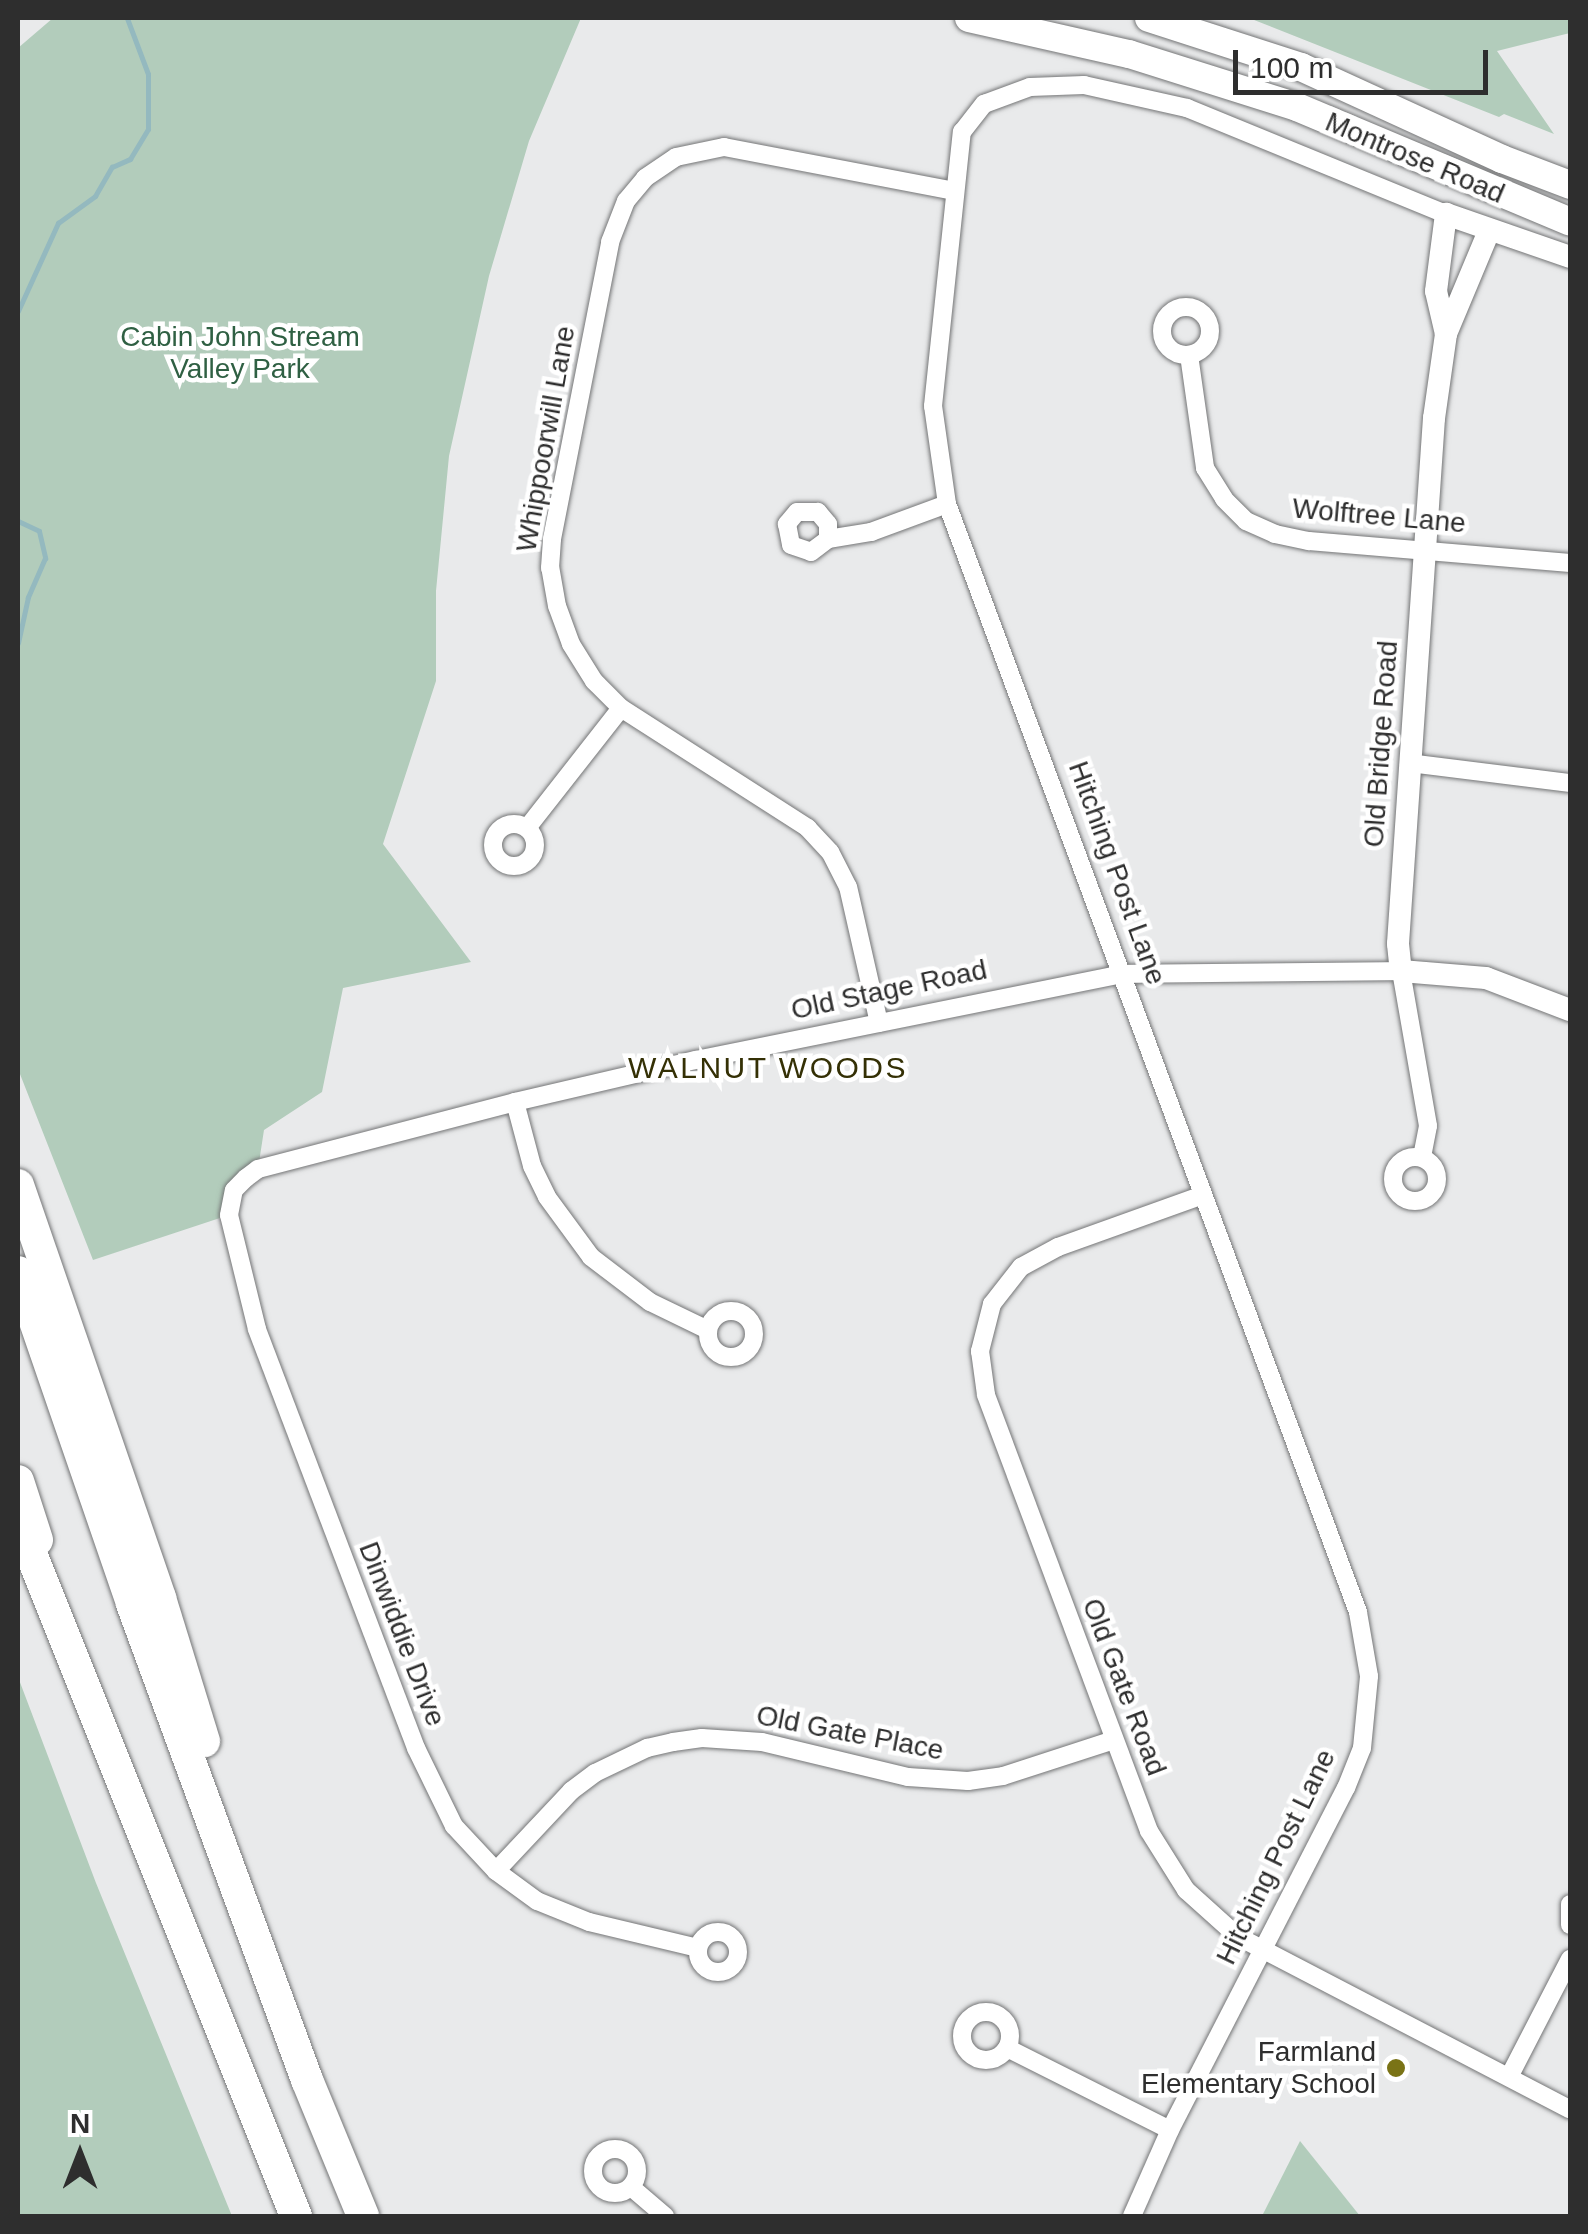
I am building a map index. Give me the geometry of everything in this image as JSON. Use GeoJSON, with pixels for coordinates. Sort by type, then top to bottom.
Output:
{"type":"FeatureCollection","features":[{"type":"Feature","properties":{"kind":"highway"},"geometry":{"type":"LineString","coordinates":[[18,1185],[160,1598],[307,2080]]}},
{"type":"Feature","properties":{"kind":"highway"},"geometry":{"type":"LineString","coordinates":[[18,1272],[132,1604],[307,2080],[363,2216]]}},
{"type":"Feature","properties":{"kind":"highway"},"geometry":{"type":"LineString","coordinates":[[18,1482],[98,1720]]}},
{"type":"Feature","properties":{"kind":"highway"},"geometry":{"type":"LineString","coordinates":[[18,1522],[296,2216]]}},
{"type":"Feature","properties":{"kind":"main road","name":"Montrose Road"},"geometry":{"type":"LineString","coordinates":[[969,18],[1128,54],[1297,107],[1570,222]]}},
{"type":"Feature","properties":{"kind":"main road","name":"Montrose Road"},"geometry":{"type":"LineString","coordinates":[[1148,18],[1301,67],[1502,160],[1570,185]]}},
{"type":"Feature","properties":{"kind":"street","name":"Hitching Post Lane"},"geometry":{"type":"LineString","coordinates":[[1132,2216],[1170,2130],[1352,1775],[1369,1711],[1369,1676],[1358,1612],[947,504],[933,406],[962,132],[984,104],[1030,88],[1084,85],[1187,108],[1489,232],[1570,257]]}},
{"type":"Feature","properties":{"kind":"street","name":"Whippoorwill Lane"},"geometry":{"type":"LineString","coordinates":[[879,1023],[848,888],[830,852],[808,828],[621,708],[594,681],[571,644],[556,606],[550,568],[552,539],[610,242],[626,202],[644,178],[676,157],[724,147],[954,192]]}},
{"type":"Feature","properties":{"kind":"street","name":"Old Bridge Road"},"geometry":{"type":"LineString","coordinates":[[1446,214],[1436,291],[1446,334]]}},
{"type":"Feature","properties":{"kind":"street","name":"Old Bridge Road"},"geometry":{"type":"LineString","coordinates":[[1422,1157],[1428,1126],[1398,944],[1424,549],[1446,334],[1489,232]]}},
{"type":"Feature","properties":{"kind":"street","name":"Wolftree Lane"},"geometry":{"type":"LineString","coordinates":[[1189,355],[1205,468],[1224,500],[1246,521],[1309,542],[1570,562]]}},
{"type":"Feature","properties":{"kind":"street"},"geometry":{"type":"LineString","coordinates":[[828,538],[871,532],[947,504]]}},
{"type":"Feature","properties":{"kind":"street"},"geometry":{"type":"LineString","coordinates":[[527,828],[621,708]]}},
{"type":"Feature","properties":{"kind":"street"},"geometry":{"type":"LineString","coordinates":[[1409,763],[1570,783]]}},
{"type":"Feature","properties":{"kind":"street","name":"Old Stage Road"},"geometry":{"type":"LineString","coordinates":[[234,1190],[258,1169],[515,1102],[1122,974],[1401,971],[1486,978],[1570,1010]]}},
{"type":"Feature","properties":{"kind":"street"},"geometry":{"type":"LineString","coordinates":[[515,1102],[532,1166],[547,1197],[591,1257],[650,1302],[708,1330]]}},
{"type":"Feature","properties":{"kind":"street","name":"Dinwiddie Drive"},"geometry":{"type":"LineString","coordinates":[[234,1190],[229,1215],[252,1313],[416,1748],[454,1826],[514,1887],[561,1912],[698,1948]]}},
{"type":"Feature","properties":{"kind":"street","name":"Old Gate Road"},"geometry":{"type":"LineString","coordinates":[[1203,1194],[1038,1255],[999,1292],[983,1328],[980,1362],[986,1395],[1149,1830],[1174,1876],[1218,1922],[1264,1952],[1570,2109]]}},
{"type":"Feature","properties":{"kind":"street","name":"Old Gate Place"},"geometry":{"type":"LineString","coordinates":[[496,1871],[571,1791],[595,1773],[647,1748],[730,1738],[908,1777],[968,1781],[1003,1776],[1114,1740]]}},
{"type":"Feature","properties":{"kind":"street"},"geometry":{"type":"LineString","coordinates":[[1570,1904],[1570,1924]]}},
{"type":"Feature","properties":{"kind":"street"},"geometry":{"type":"LineString","coordinates":[[1509,2077],[1570,1959]]}},
{"type":"Feature","properties":{"kind":"street"},"geometry":{"type":"LineString","coordinates":[[1007,2048],[1170,2130]]}},
{"type":"Feature","properties":{"kind":"street"},"geometry":{"type":"LineString","coordinates":[[631,2187],[665,2216]]}},
{"type":"Feature","properties":{"kind":"green space","name":"Cabin John Stream Valley Park"},"geometry":{"type":"Polygon","coordinates":[[[53,18],[581,18],[529,141],[489,276],[449,456],[436,591],[436,681],[383,844],[471,962],[343,988],[322,1092],[264,1130],[258,1169],[246,1178],[229,1215],[93,1260],[18,1069],[18,48],[53,18]]]}},
{"type":"Feature","properties":{"kind":"green space"},"geometry":{"type":"Polygon","coordinates":[[[1249,18],[1570,18],[1570,33],[1497,51],[1554,134],[1504,114],[1499,117],[1249,18]]]}},
{"type":"Feature","properties":{"kind":"green space"},"geometry":{"type":"Polygon","coordinates":[[[18,1677],[96,1883],[232,2216],[18,2216],[18,1677]]]}},
{"type":"Feature","properties":{"kind":"green space"},"geometry":{"type":"Polygon","coordinates":[[[1300,2141],[1360,2216],[1262,2216],[1300,2141]]]}},
{"type":"Feature","properties":{"kind":"waterway"},"geometry":{"type":"LineString","coordinates":[[18,311],[58,223],[95,196],[112,167],[130,159],[148,129],[148,74],[127,18]]}},
{"type":"Feature","properties":{"kind":"waterway"},"geometry":{"type":"LineString","coordinates":[[18,521],[39,531],[45,558],[28,597],[18,643]]}},
{"type":"Feature","properties":{"kind":"place","name":"Farmland Elementary School"},"geometry":{"type":"Point","coordinates":[1396,2068]}},
{"type":"Feature","properties":{"kind":"district","name":"WALNUT WOODS"},"geometry":{"type":"Point","coordinates":[768,1068]}}]}
